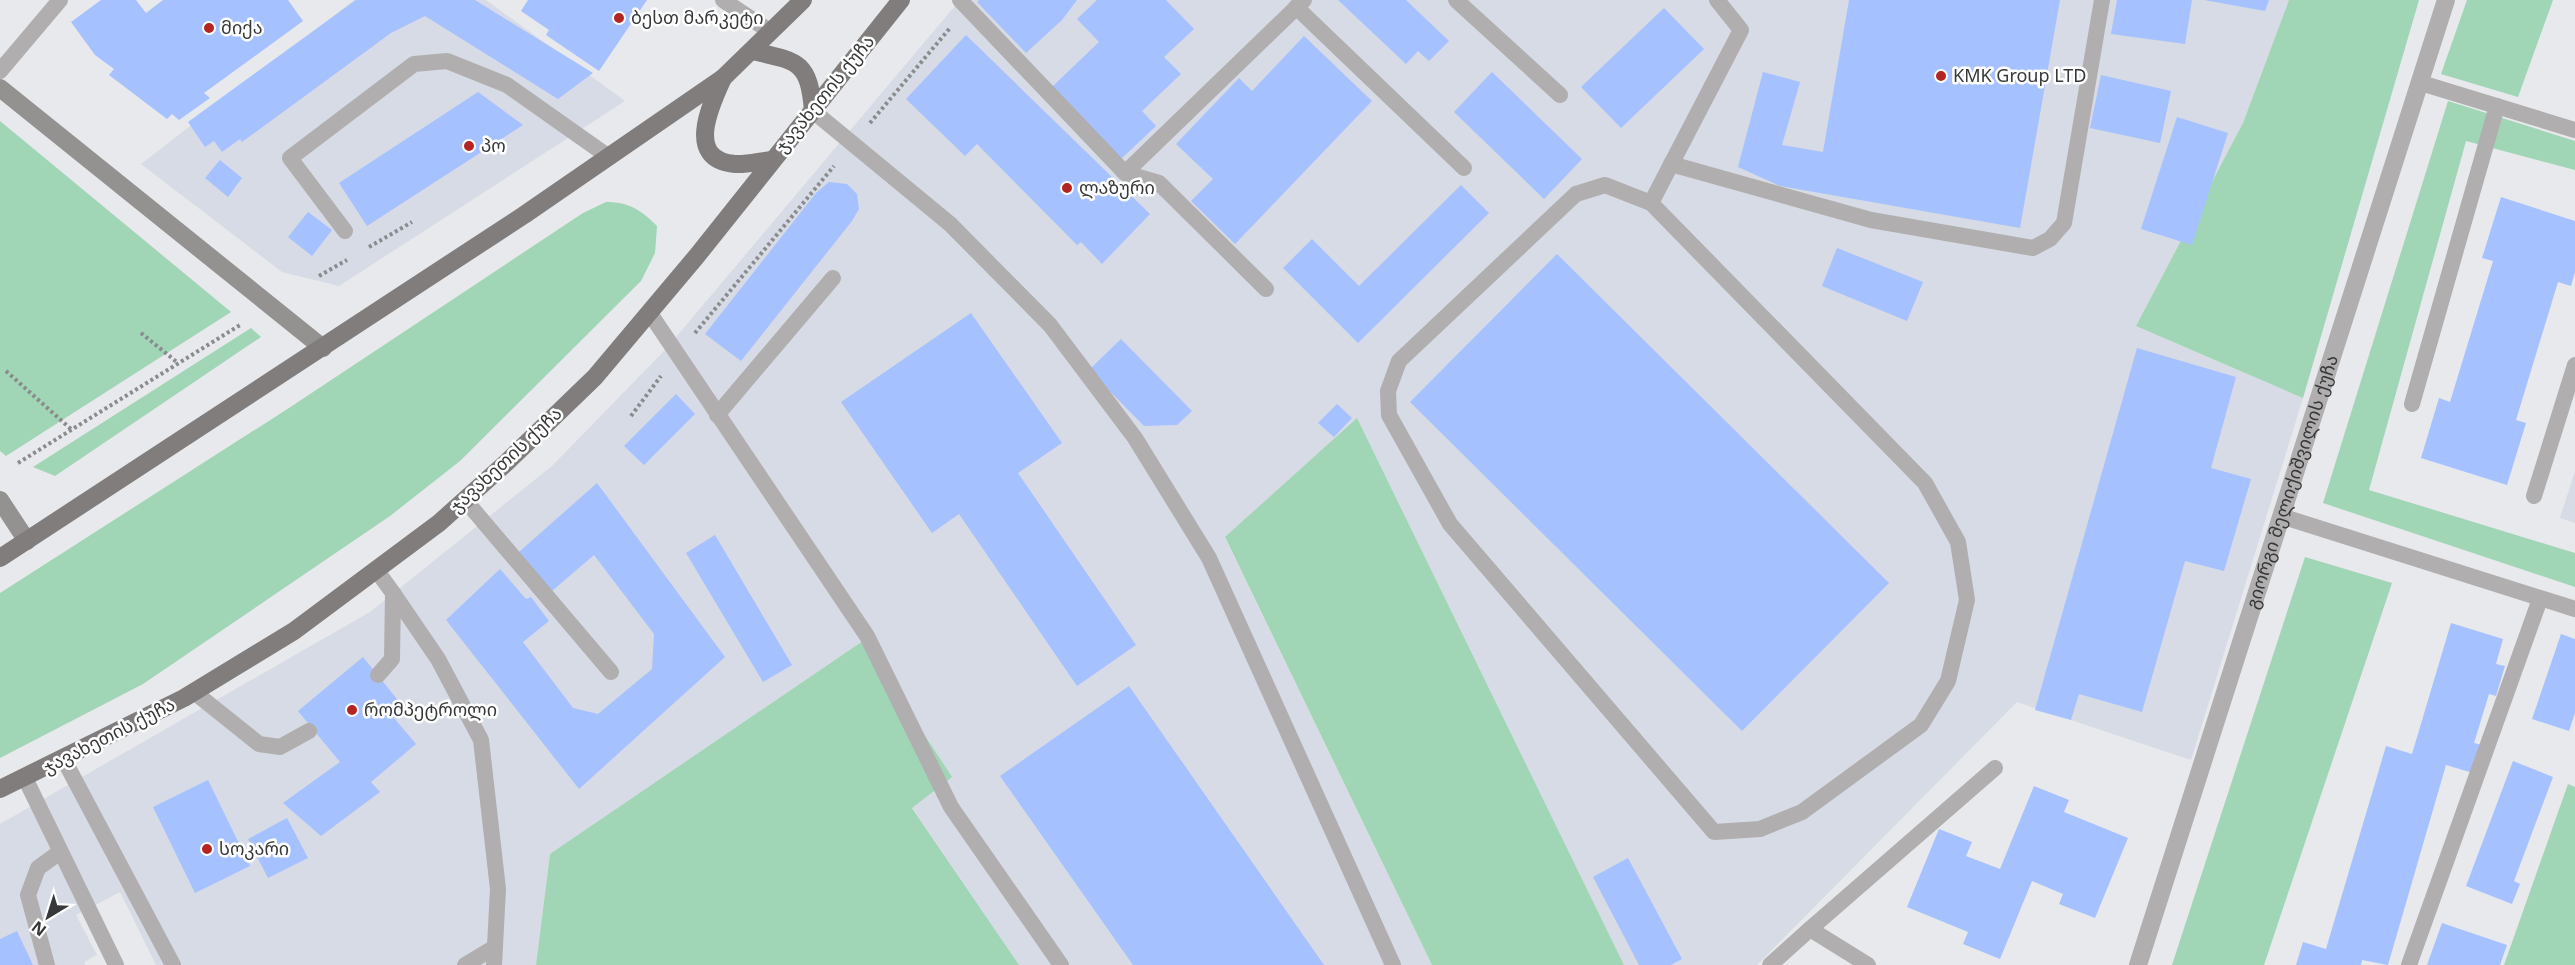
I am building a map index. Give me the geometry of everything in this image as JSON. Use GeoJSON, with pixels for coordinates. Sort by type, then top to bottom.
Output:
{"type":"FeatureCollection","features":[{"type":"Feature","properties":{"kind":"main road"},"geometry":{"type":"LineString","coordinates":[[0,558],[323,348],[723,78],[803,0]]}},
{"type":"Feature","properties":{"kind":"main road","name":"ჯავახეთის ქუჩა"},"geometry":{"type":"LineString","coordinates":[[0,789],[194,692],[294,631],[377,571],[465,500],[595,377],[813,111],[900,0]]}},
{"type":"Feature","properties":{"kind":"main road"},"geometry":{"type":"LineString","coordinates":[[752,51],[789,60],[803,69],[810,83],[813,111]]}},
{"type":"Feature","properties":{"kind":"main road"},"geometry":{"type":"LineString","coordinates":[[723,78],[708,111],[704,129],[705,144],[712,154],[724,162],[737,164],[772,160]]}},
{"type":"Feature","properties":{"kind":"main road"},"geometry":{"type":"LineString","coordinates":[[0,88],[323,348]]}},
{"type":"Feature","properties":{"kind":"main road"},"geometry":{"type":"LineString","coordinates":[[0,500],[27,541]]}},
{"type":"Feature","properties":{"kind":"street","name":"გიორგი მელიქიშვილის ქუჩა"},"geometry":{"type":"LineString","coordinates":[[2139,965],[2446,0]]}},
{"type":"Feature","properties":{"kind":"lane"},"geometry":{"type":"LineString","coordinates":[[0,71],[60,0]]}},
{"type":"Feature","properties":{"kind":"lane"},"geometry":{"type":"LineString","coordinates":[[723,0],[771,32]]}},
{"type":"Feature","properties":{"kind":"lane"},"geometry":{"type":"LineString","coordinates":[[1456,0],[1560,95]]}},
{"type":"Feature","properties":{"kind":"lane"},"geometry":{"type":"LineString","coordinates":[[1651,203],[1741,30],[1717,0]]}},
{"type":"Feature","properties":{"kind":"lane"},"geometry":{"type":"LineString","coordinates":[[1671,164],[1871,220],[2032,248],[2050,239],[2064,224],[2102,0]]}},
{"type":"Feature","properties":{"kind":"lane"},"geometry":{"type":"LineString","coordinates":[[963,4],[1125,173],[1159,183],[1266,289]]}},
{"type":"Feature","properties":{"kind":"lane"},"geometry":{"type":"LineString","coordinates":[[1125,173],[1300,4],[1464,168]]}},
{"type":"Feature","properties":{"kind":"lane"},"geometry":{"type":"LineString","coordinates":[[345,231],[290,158],[414,64],[447,62],[507,85],[609,157]]}},
{"type":"Feature","properties":{"kind":"lane"},"geometry":{"type":"LineString","coordinates":[[2421,83],[2575,130]]}},
{"type":"Feature","properties":{"kind":"lane"},"geometry":{"type":"LineString","coordinates":[[2412,404],[2498,106]]}},
{"type":"Feature","properties":{"kind":"lane"},"geometry":{"type":"LineString","coordinates":[[813,111],[950,224],[1050,325],[1135,438],[1209,558],[1393,965]]}},
{"type":"Feature","properties":{"kind":"lane"},"geometry":{"type":"LineString","coordinates":[[1605,185],[1651,203],[1925,483],[1958,542],[1967,600],[1948,681],[1922,725],[1802,812],[1760,829],[1714,832],[1450,524],[1389,415],[1388,391],[1399,361],[1576,194],[1605,185]]}},
{"type":"Feature","properties":{"kind":"lane"},"geometry":{"type":"LineString","coordinates":[[717,415],[833,278]]}},
{"type":"Feature","properties":{"kind":"lane"},"geometry":{"type":"LineString","coordinates":[[649,312],[867,636],[951,807],[1061,965]]}},
{"type":"Feature","properties":{"kind":"lane"},"geometry":{"type":"LineString","coordinates":[[2534,496],[2575,365]]}},
{"type":"Feature","properties":{"kind":"lane"},"geometry":{"type":"LineString","coordinates":[[465,500],[611,672]]}},
{"type":"Feature","properties":{"kind":"lane"},"geometry":{"type":"LineString","coordinates":[[2281,516],[2575,609]]}},
{"type":"Feature","properties":{"kind":"lane"},"geometry":{"type":"LineString","coordinates":[[377,571],[438,658],[481,740],[498,889],[494,965]]}},
{"type":"Feature","properties":{"kind":"lane"},"geometry":{"type":"LineString","coordinates":[[378,675],[392,659],[393,593]]}},
{"type":"Feature","properties":{"kind":"lane"},"geometry":{"type":"LineString","coordinates":[[2409,965],[2540,599]]}},
{"type":"Feature","properties":{"kind":"lane"},"geometry":{"type":"LineString","coordinates":[[194,692],[259,744],[280,747],[309,731]]}},
{"type":"Feature","properties":{"kind":"lane"},"geometry":{"type":"LineString","coordinates":[[63,758],[173,965]]}},
{"type":"Feature","properties":{"kind":"lane"},"geometry":{"type":"LineString","coordinates":[[1770,965],[1995,768]]}},
{"type":"Feature","properties":{"kind":"lane"},"geometry":{"type":"LineString","coordinates":[[25,778],[116,965]]}},
{"type":"Feature","properties":{"kind":"lane"},"geometry":{"type":"LineString","coordinates":[[47,965],[28,895],[38,868],[60,852]]}},
{"type":"Feature","properties":{"kind":"lane"},"geometry":{"type":"LineString","coordinates":[[1810,929],[1868,965]]}},
{"type":"Feature","properties":{"kind":"lane"},"geometry":{"type":"LineString","coordinates":[[465,965],[495,947]]}},
{"type":"Feature","properties":{"kind":"path"},"geometry":{"type":"LineString","coordinates":[[631,416],[677,355],[852,145],[963,4]]}},
{"type":"Feature","properties":{"kind":"path"},"geometry":{"type":"LineString","coordinates":[[18,463],[240,325]]}},
{"type":"Feature","properties":{"kind":"path"},"geometry":{"type":"LineString","coordinates":[[141,333],[178,363]]}},
{"type":"Feature","properties":{"kind":"path"},"geometry":{"type":"LineString","coordinates":[[6,371],[62,417],[72,430]]}},
{"type":"Feature","properties":{"kind":"shaded area"},"geometry":{"type":"Polygon","coordinates":[[[354,0],[486,0],[625,101],[339,286],[282,272],[141,164],[354,0]]]}},
{"type":"Feature","properties":{"kind":"shaded area"},"geometry":{"type":"Polygon","coordinates":[[[960,0],[2289,0],[2243,123],[2136,326],[2303,398],[2191,760],[2017,702],[1757,965],[1624,965],[1357,418],[1225,538],[1432,965],[1019,965],[912,807],[550,854],[536,965],[156,965],[120,892],[76,915],[97,955],[84,962],[85,965],[0,965],[0,824],[370,612],[552,466],[666,349],[960,0]]]}},
{"type":"Feature","properties":{"kind":"shaded area"},"geometry":{"type":"Polygon","coordinates":[[[2575,471],[2575,523],[2560,518],[2575,471]]]}},
{"type":"Feature","properties":{"kind":"green space"},"geometry":{"type":"Polygon","coordinates":[[[2289,0],[2419,0],[2303,398],[2136,326],[2243,123],[2289,0]]]}},
{"type":"Feature","properties":{"kind":"green space"},"geometry":{"type":"Polygon","coordinates":[[[2467,0],[2553,0],[2518,97],[2441,74],[2467,0]]]}},
{"type":"Feature","properties":{"kind":"green space"},"geometry":{"type":"Polygon","coordinates":[[[2448,101],[2575,141],[2575,170],[2466,141],[2369,490],[2575,553],[2575,587],[2323,503],[2448,101]]]}},
{"type":"Feature","properties":{"kind":"green space"},"geometry":{"type":"Polygon","coordinates":[[[0,121],[231,312],[6,456],[0,451],[0,121]]]}},
{"type":"Feature","properties":{"kind":"green space"},"geometry":{"type":"Polygon","coordinates":[[[606,202],[634,208],[657,226],[655,253],[641,281],[460,461],[390,516],[143,684],[0,758],[0,593],[289,408],[583,213],[606,202]]]}},
{"type":"Feature","properties":{"kind":"green space"},"geometry":{"type":"Polygon","coordinates":[[[251,328],[261,337],[55,476],[33,467],[251,328]]]}},
{"type":"Feature","properties":{"kind":"green space"},"geometry":{"type":"Polygon","coordinates":[[[1357,418],[1624,965],[1432,965],[1225,537],[1357,418]]]}},
{"type":"Feature","properties":{"kind":"green space"},"geometry":{"type":"Polygon","coordinates":[[[2305,557],[2392,583],[2264,965],[2172,965],[2305,557]]]}},
{"type":"Feature","properties":{"kind":"green space"},"geometry":{"type":"Polygon","coordinates":[[[863,641],[952,777],[912,808],[1019,965],[536,965],[550,854],[863,641]]]}},
{"type":"Feature","properties":{"kind":"green space"},"geometry":{"type":"Polygon","coordinates":[[[2568,784],[2575,787],[2575,965],[2504,965],[2568,784]]]}},
{"type":"Feature","properties":{"kind":"building"},"geometry":{"type":"Polygon","coordinates":[[[101,0],[136,0],[146,13],[163,0],[288,0],[303,21],[204,93],[210,98],[179,120],[172,114],[167,119],[109,75],[114,69],[95,55],[71,22],[101,0]]]}},
{"type":"Feature","properties":{"kind":"building"},"geometry":{"type":"Polygon","coordinates":[[[356,0],[475,0],[593,73],[558,99],[425,16],[391,33],[242,142],[240,139],[222,152],[214,141],[205,147],[188,122],[356,0]]]}},
{"type":"Feature","properties":{"kind":"building"},"geometry":{"type":"Polygon","coordinates":[[[528,0],[647,0],[599,71],[546,35],[549,30],[521,11],[528,0]]]}},
{"type":"Feature","properties":{"kind":"building"},"geometry":{"type":"Polygon","coordinates":[[[979,0],[1077,0],[1062,20],[1026,53],[977,2],[979,0]]]}},
{"type":"Feature","properties":{"kind":"building"},"geometry":{"type":"Polygon","coordinates":[[[1097,0],[1166,0],[1194,29],[1164,57],[1181,74],[1142,111],[1156,126],[1121,159],[1052,87],[1099,42],[1077,19],[1097,0]]]}},
{"type":"Feature","properties":{"kind":"building"},"geometry":{"type":"Polygon","coordinates":[[[1338,0],[1406,0],[1449,41],[1429,61],[1418,51],[1406,64],[1338,0]]]}},
{"type":"Feature","properties":{"kind":"building","name":"KMK Group LTD"},"geometry":{"type":"Polygon","coordinates":[[[1849,0],[2060,0],[2020,228],[1780,186],[1738,167],[1763,72],[1800,82],[1782,145],[1823,152],[1849,0]]]}},
{"type":"Feature","properties":{"kind":"building"},"geometry":{"type":"Polygon","coordinates":[[[2117,0],[2192,0],[2185,44],[2111,34],[2117,0]]]}},
{"type":"Feature","properties":{"kind":"building"},"geometry":{"type":"Polygon","coordinates":[[[2204,0],[2269,0],[2265,11],[2204,0]]]}},
{"type":"Feature","properties":{"kind":"building"},"geometry":{"type":"Polygon","coordinates":[[[1664,8],[1704,49],[1621,128],[1581,87],[1664,8]]]}},
{"type":"Feature","properties":{"kind":"building"},"geometry":{"type":"Polygon","coordinates":[[[966,35],[1150,214],[1102,264],[1081,242],[1077,245],[977,144],[965,156],[906,99],[966,35]]]}},
{"type":"Feature","properties":{"kind":"building"},"geometry":{"type":"Polygon","coordinates":[[[1304,36],[1372,101],[1235,244],[1191,201],[1213,179],[1176,144],[1239,78],[1252,91],[1304,36]]]}},
{"type":"Feature","properties":{"kind":"building"},"geometry":{"type":"Polygon","coordinates":[[[1492,72],[1582,159],[1544,199],[1454,112],[1492,72]]]}},
{"type":"Feature","properties":{"kind":"building"},"geometry":{"type":"Polygon","coordinates":[[[2101,75],[2171,91],[2160,143],[2090,128],[2101,75]]]}},
{"type":"Feature","properties":{"kind":"building"},"geometry":{"type":"Polygon","coordinates":[[[478,92],[523,125],[367,226],[339,183],[478,92]]]}},
{"type":"Feature","properties":{"kind":"building"},"geometry":{"type":"Polygon","coordinates":[[[2177,117],[2228,133],[2192,245],[2141,229],[2177,117]]]}},
{"type":"Feature","properties":{"kind":"building"},"geometry":{"type":"Polygon","coordinates":[[[220,160],[242,178],[228,197],[205,178],[220,160]]]}},
{"type":"Feature","properties":{"kind":"building"},"geometry":{"type":"Polygon","coordinates":[[[829,182],[847,184],[857,194],[859,209],[852,221],[741,361],[705,334],[816,193],[829,182]]]}},
{"type":"Feature","properties":{"kind":"building"},"geometry":{"type":"Polygon","coordinates":[[[1461,185],[1489,213],[1358,343],[1283,268],[1312,239],[1359,286],[1461,185]]]}},
{"type":"Feature","properties":{"kind":"building"},"geometry":{"type":"Polygon","coordinates":[[[2501,197],[2575,221],[2575,272],[2571,286],[2558,282],[2516,420],[2526,423],[2507,485],[2421,458],[2439,398],[2450,402],[2493,261],[2482,258],[2501,197]]]}},
{"type":"Feature","properties":{"kind":"building"},"geometry":{"type":"Polygon","coordinates":[[[308,212],[332,230],[312,256],[288,237],[308,212]]]}},
{"type":"Feature","properties":{"kind":"building"},"geometry":{"type":"Polygon","coordinates":[[[1837,248],[1923,282],[1907,321],[1822,286],[1837,248]]]}},
{"type":"Feature","properties":{"kind":"building"},"geometry":{"type":"Polygon","coordinates":[[[1557,254],[1889,583],[1742,731],[1410,402],[1557,254]]]}},
{"type":"Feature","properties":{"kind":"building"},"geometry":{"type":"Polygon","coordinates":[[[971,313],[1062,443],[1018,473],[1136,645],[1077,686],[959,514],[932,533],[841,402],[971,313]]]}},
{"type":"Feature","properties":{"kind":"building"},"geometry":{"type":"Polygon","coordinates":[[[1121,339],[1192,411],[1177,425],[1144,426],[1089,370],[1121,339]]]}},
{"type":"Feature","properties":{"kind":"building"},"geometry":{"type":"Polygon","coordinates":[[[2137,348],[2236,377],[2211,468],[2251,479],[2224,571],[2185,561],[2142,712],[2079,694],[2071,720],[2035,710],[2137,348]]]}},
{"type":"Feature","properties":{"kind":"building"},"geometry":{"type":"Polygon","coordinates":[[[676,394],[695,414],[644,465],[624,446],[676,394]]]}},
{"type":"Feature","properties":{"kind":"building"},"geometry":{"type":"Polygon","coordinates":[[[1337,404],[1352,418],[1334,437],[1318,423],[1337,404]]]}},
{"type":"Feature","properties":{"kind":"building"},"geometry":{"type":"Polygon","coordinates":[[[597,483],[725,657],[579,789],[446,620],[500,569],[526,599],[531,597],[549,621],[523,642],[573,708],[598,714],[652,669],[654,634],[594,555],[552,591],[519,552],[597,483]]]}},
{"type":"Feature","properties":{"kind":"building"},"geometry":{"type":"Polygon","coordinates":[[[715,535],[792,665],[763,682],[686,553],[715,535]]]}},
{"type":"Feature","properties":{"kind":"building"},"geometry":{"type":"Polygon","coordinates":[[[2451,623],[2503,639],[2496,664],[2505,666],[2496,696],[2489,694],[2474,743],[2482,745],[2473,773],[2446,765],[2388,965],[2362,960],[2361,965],[2296,965],[2303,942],[2326,949],[2386,746],[2412,754],[2451,623]]]}},
{"type":"Feature","properties":{"kind":"building"},"geometry":{"type":"Polygon","coordinates":[[[2561,634],[2575,639],[2575,713],[2569,731],[2532,719],[2561,634]]]}},
{"type":"Feature","properties":{"kind":"building"},"geometry":{"type":"Polygon","coordinates":[[[363,657],[405,709],[394,718],[416,744],[371,782],[380,792],[321,836],[283,803],[340,762],[298,711],[363,657]]]}},
{"type":"Feature","properties":{"kind":"building"},"geometry":{"type":"Polygon","coordinates":[[[1129,686],[1324,965],[1133,965],[1000,776],[1129,686]]]}},
{"type":"Feature","properties":{"kind":"building"},"geometry":{"type":"Polygon","coordinates":[[[2513,761],[2553,777],[2514,881],[2520,884],[2512,904],[2466,886],[2513,761]]]}},
{"type":"Feature","properties":{"kind":"building","name":"სოკარი"},"geometry":{"type":"Polygon","coordinates":[[[208,780],[250,866],[195,893],[153,807],[208,780]]]}},
{"type":"Feature","properties":{"kind":"building"},"geometry":{"type":"Polygon","coordinates":[[[2034,786],[2069,800],[2064,812],[2128,838],[2095,918],[2059,904],[2063,894],[2032,881],[2000,959],[1963,944],[1968,932],[1907,907],[1939,829],[1972,842],[1966,856],[2000,869],[2034,786]]]}},
{"type":"Feature","properties":{"kind":"building"},"geometry":{"type":"Polygon","coordinates":[[[287,818],[308,858],[268,878],[248,839],[287,818]]]}},
{"type":"Feature","properties":{"kind":"building"},"geometry":{"type":"Polygon","coordinates":[[[1628,858],[1682,959],[1671,965],[1639,965],[1593,877],[1628,858]]]}},
{"type":"Feature","properties":{"kind":"building"},"geometry":{"type":"Polygon","coordinates":[[[2442,923],[2507,945],[2500,965],[2427,965],[2442,923]]]}},
{"type":"Feature","properties":{"kind":"building"},"geometry":{"type":"Polygon","coordinates":[[[17,931],[33,965],[0,965],[0,939],[17,931]]]}},
{"type":"Feature","properties":{"kind":"place","name":"ბესთ მარკეტი"},"geometry":{"type":"Point","coordinates":[619,18]}},
{"type":"Feature","properties":{"kind":"place","name":"მიქა"},"geometry":{"type":"Point","coordinates":[209,28]}},
{"type":"Feature","properties":{"kind":"place","name":"KMK Group LTD"},"geometry":{"type":"Point","coordinates":[1941,76]}},
{"type":"Feature","properties":{"kind":"place","name":"პო"},"geometry":{"type":"Point","coordinates":[469,146]}},
{"type":"Feature","properties":{"kind":"place","name":"ლაზური"},"geometry":{"type":"Point","coordinates":[1067,188]}},
{"type":"Feature","properties":{"kind":"place","name":"რომპეტროლი"},"geometry":{"type":"Point","coordinates":[352,710]}},
{"type":"Feature","properties":{"kind":"place","name":"სოკარი"},"geometry":{"type":"Point","coordinates":[207,849]}}]}
